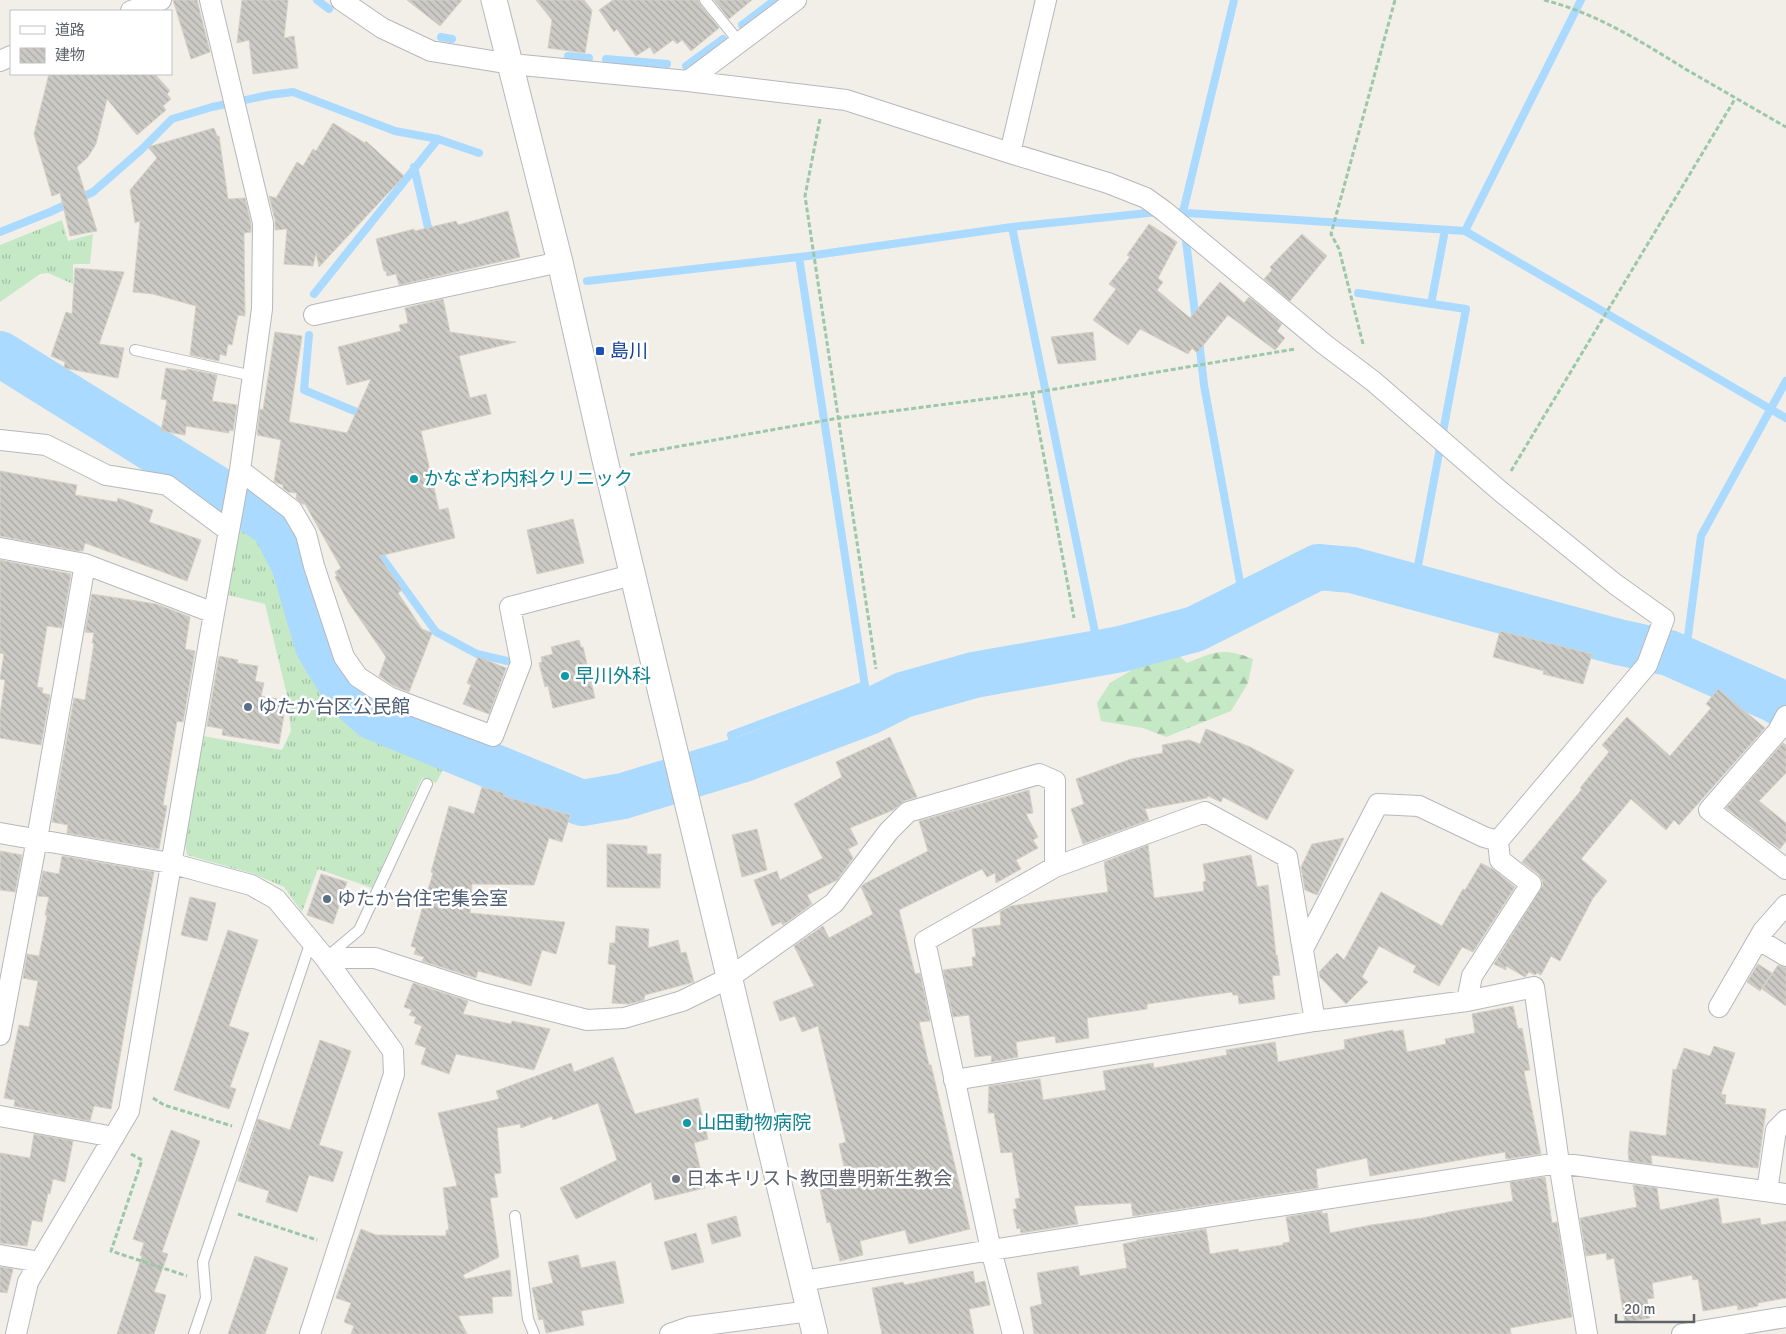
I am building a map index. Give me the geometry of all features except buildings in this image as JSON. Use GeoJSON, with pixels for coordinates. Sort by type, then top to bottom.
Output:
{"type":"FeatureCollection","features":[{"type":"Feature","properties":{"kind":"street"},"geometry":{"type":"LineString","coordinates":[[134,10],[161,0]]}},
{"type":"Feature","properties":{"kind":"street"},"geometry":{"type":"LineString","coordinates":[[11,1330],[28,1282],[129,1111],[170,863],[239,474],[262,308],[262,223],[210,0]]}},
{"type":"Feature","properties":{"kind":"street"},"geometry":{"type":"LineString","coordinates":[[341,0],[382,28],[431,51],[511,64],[846,100],[1010,153],[1074,171],[1146,198],[1324,344],[1373,381],[1500,491],[1615,584],[1664,619],[1647,665],[1498,841],[1500,860],[1531,884],[1472,976],[1467,1001]]}},
{"type":"Feature","properties":{"kind":"street"},"geometry":{"type":"LineString","coordinates":[[494,0],[560,262],[728,978],[813,1322],[690,1327],[670,1334]]}},
{"type":"Feature","properties":{"kind":"street"},"geometry":{"type":"LineString","coordinates":[[688,82],[796,0]]}},
{"type":"Feature","properties":{"kind":"street"},"geometry":{"type":"LineString","coordinates":[[1010,153],[1046,0]]}},
{"type":"Feature","properties":{"kind":"street"},"geometry":{"type":"LineString","coordinates":[[314,316],[560,262]]}},
{"type":"Feature","properties":{"kind":"street"},"geometry":{"type":"LineString","coordinates":[[0,440],[46,445],[106,475],[167,485],[230,525]]}},
{"type":"Feature","properties":{"kind":"street"},"geometry":{"type":"LineString","coordinates":[[239,474],[292,510],[306,534],[314,566],[344,657],[358,677],[389,697],[493,736],[521,663],[510,607],[632,575]]}},
{"type":"Feature","properties":{"kind":"street"},"geometry":{"type":"LineString","coordinates":[[0,548],[85,564],[214,613]]}},
{"type":"Feature","properties":{"kind":"street"},"geometry":{"type":"LineString","coordinates":[[0,1035],[37,840],[85,564]]}},
{"type":"Feature","properties":{"kind":"street"},"geometry":{"type":"LineString","coordinates":[[1786,716],[1778,731],[1709,810],[1786,869]]}},
{"type":"Feature","properties":{"kind":"street"},"geometry":{"type":"LineString","coordinates":[[325,958],[375,958],[482,993],[587,1020],[624,1018],[682,1001],[728,978],[834,902],[889,831],[908,812],[1039,774],[1055,781],[1055,867]]}},
{"type":"Feature","properties":{"kind":"street"},"geometry":{"type":"LineString","coordinates":[[1303,949],[1378,804],[1419,806],[1484,837],[1498,841]]}},
{"type":"Feature","properties":{"kind":"street"},"geometry":{"type":"LineString","coordinates":[[1012,1334],[991,1250],[925,941],[1055,867],[1205,812],[1287,857],[1315,1021]]}},
{"type":"Feature","properties":{"kind":"street"},"geometry":{"type":"LineString","coordinates":[[0,833],[170,863],[251,885],[276,899],[325,958],[393,1051],[394,1074],[310,1334]]}},
{"type":"Feature","properties":{"kind":"street"},"geometry":{"type":"LineString","coordinates":[[1719,1007],[1763,931],[1786,906]]}},
{"type":"Feature","properties":{"kind":"street"},"geometry":{"type":"LineString","coordinates":[[1759,940],[1786,956]]}},
{"type":"Feature","properties":{"kind":"street"},"geometry":{"type":"LineString","coordinates":[[954,1080],[1315,1021],[1467,1001],[1534,987],[1559,1163],[1587,1334]]}},
{"type":"Feature","properties":{"kind":"street"},"geometry":{"type":"LineString","coordinates":[[0,1116],[113,1140]]}},
{"type":"Feature","properties":{"kind":"street"},"geometry":{"type":"LineString","coordinates":[[803,1281],[991,1250],[1559,1163],[1776,1193],[1776,1130],[1786,1120]]}},
{"type":"Feature","properties":{"kind":"street"},"geometry":{"type":"LineString","coordinates":[[0,1255],[40,1262]]}},
{"type":"Feature","properties":{"kind":"street"},"geometry":{"type":"LineString","coordinates":[[1682,1334],[1786,1317]]}},
{"type":"Feature","properties":{"kind":"lane"},"geometry":{"type":"LineString","coordinates":[[705,0],[740,43]]}},
{"type":"Feature","properties":{"kind":"lane"},"geometry":{"type":"LineString","coordinates":[[134,350],[253,376]]}},
{"type":"Feature","properties":{"kind":"lane"},"geometry":{"type":"LineString","coordinates":[[325,958],[359,930],[427,784]]}},
{"type":"Feature","properties":{"kind":"lane"},"geometry":{"type":"LineString","coordinates":[[194,1334],[206,1298],[203,1262],[311,941]]}},
{"type":"Feature","properties":{"kind":"lane"},"geometry":{"type":"LineString","coordinates":[[515,1216],[528,1319],[534,1334]]}},
{"type":"Feature","properties":{"kind":"path"},"geometry":{"type":"LineString","coordinates":[[1373,381],[1339,249],[1330,234],[1395,0]]}},
{"type":"Feature","properties":{"kind":"path"},"geometry":{"type":"LineString","coordinates":[[1544,0],[1563,5],[1626,33],[1735,99],[1786,127]]}},
{"type":"Feature","properties":{"kind":"path"},"geometry":{"type":"LineString","coordinates":[[824,97],[804,196],[876,669]]}},
{"type":"Feature","properties":{"kind":"path"},"geometry":{"type":"LineString","coordinates":[[1500,491],[1735,99]]}},
{"type":"Feature","properties":{"kind":"path"},"geometry":{"type":"LineString","coordinates":[[605,460],[839,418],[1032,392],[1324,344]]}},
{"type":"Feature","properties":{"kind":"path"},"geometry":{"type":"LineString","coordinates":[[1032,392],[1074,618]]}},
{"type":"Feature","properties":{"kind":"path"},"geometry":{"type":"LineString","coordinates":[[133,1087],[164,1105],[246,1131]]}},
{"type":"Feature","properties":{"kind":"path"},"geometry":{"type":"LineString","coordinates":[[113,1140],[142,1160],[111,1251],[204,1282]]}},
{"type":"Feature","properties":{"kind":"path"},"geometry":{"type":"LineString","coordinates":[[220,1208],[338,1246]]}},
{"type":"Feature","properties":{"kind":"green space"},"geometry":{"type":"Polygon","coordinates":[[[62,220],[68,241],[93,234],[90,264],[73,264],[73,284],[48,273],[40,274],[0,302],[0,245],[62,220]]]}},
{"type":"Feature","properties":{"kind":"green space"},"geometry":{"type":"Polygon","coordinates":[[[242,514],[263,532],[277,558],[298,621],[309,665],[326,699],[344,719],[446,764],[436,783],[422,778],[372,888],[318,869],[302,912],[284,887],[254,874],[187,855],[185,842],[203,736],[282,750],[291,731],[287,695],[265,604],[228,595],[242,514]]]}},
{"type":"Feature","properties":{"kind":"green space"},"geometry":{"type":"Polygon","coordinates":[[[1174,651],[1187,663],[1219,652],[1234,653],[1253,659],[1248,683],[1231,711],[1166,737],[1143,728],[1101,721],[1097,703],[1110,683],[1142,664],[1174,651]]]}},
{"type":"Feature","properties":{"kind":"waterway"},"geometry":{"type":"LineString","coordinates":[[317,0],[329,9]]}},
{"type":"Feature","properties":{"kind":"waterway"},"geometry":{"type":"LineString","coordinates":[[742,25],[775,0]]}},
{"type":"Feature","properties":{"kind":"waterway"},"geometry":{"type":"LineString","coordinates":[[1183,217],[1234,0]]}},
{"type":"Feature","properties":{"kind":"waterway"},"geometry":{"type":"LineString","coordinates":[[1465,231],[1581,0]]}},
{"type":"Feature","properties":{"kind":"waterway"},"geometry":{"type":"LineString","coordinates":[[441,37],[452,39]]}},
{"type":"Feature","properties":{"kind":"waterway"},"geometry":{"type":"LineString","coordinates":[[686,66],[723,39]]}},
{"type":"Feature","properties":{"kind":"waterway"},"geometry":{"type":"LineString","coordinates":[[568,56],[589,58]]}},
{"type":"Feature","properties":{"kind":"waterway"},"geometry":{"type":"LineString","coordinates":[[606,59],[667,64]]}},
{"type":"Feature","properties":{"kind":"waterway"},"geometry":{"type":"LineString","coordinates":[[0,232],[93,192],[141,150],[172,119],[212,107],[269,95],[293,92],[395,131],[438,139],[479,153]]}},
{"type":"Feature","properties":{"kind":"waterway"},"geometry":{"type":"LineString","coordinates":[[314,294],[438,139]]}},
{"type":"Feature","properties":{"kind":"waterway"},"geometry":{"type":"LineString","coordinates":[[414,167],[430,236]]}},
{"type":"Feature","properties":{"kind":"waterway"},"geometry":{"type":"LineString","coordinates":[[587,281],[808,256],[1012,227],[1158,212]]}},
{"type":"Feature","properties":{"kind":"waterway"},"geometry":{"type":"LineString","coordinates":[[1172,212],[1465,231],[1786,418]]}},
{"type":"Feature","properties":{"kind":"waterway"},"geometry":{"type":"LineString","coordinates":[[1012,227],[1099,652]]}},
{"type":"Feature","properties":{"kind":"waterway"},"geometry":{"type":"LineString","coordinates":[[1431,304],[1445,230]]}},
{"type":"Feature","properties":{"kind":"waterway"},"geometry":{"type":"LineString","coordinates":[[1185,233],[1196,321]]}},
{"type":"Feature","properties":{"kind":"waterway"},"geometry":{"type":"LineString","coordinates":[[799,257],[869,712]]}},
{"type":"Feature","properties":{"kind":"waterway"},"geometry":{"type":"LineString","coordinates":[[1358,293],[1466,309],[1414,587]]}},
{"type":"Feature","properties":{"kind":"waterway"},"geometry":{"type":"LineString","coordinates":[[309,335],[304,390],[364,415]]}},
{"type":"Feature","properties":{"kind":"waterway"},"geometry":{"type":"LineString","coordinates":[[1199,340],[1204,385],[1244,604]]}},
{"type":"Feature","properties":{"kind":"waterway"},"geometry":{"type":"LineString","coordinates":[[0,354],[273,524],[294,564],[318,646],[347,694],[373,717],[582,803],[623,796],[744,759],[869,712],[903,695],[974,675],[1121,649],[1195,629],[1318,567],[1352,570],[1618,642],[1669,653],[1775,700],[1786,707]]}},
{"type":"Feature","properties":{"kind":"waterway"},"geometry":{"type":"LineString","coordinates":[[1685,659],[1701,536],[1786,381]]}},
{"type":"Feature","properties":{"kind":"waterway"},"geometry":{"type":"LineString","coordinates":[[376,549],[436,632],[477,654],[507,661]]}},
{"type":"Feature","properties":{"kind":"waterway"},"geometry":{"type":"LineString","coordinates":[[739,760],[731,735],[865,685]]}},
{"type":"Feature","properties":{"kind":"place","name":"島川"},"geometry":{"type":"Point","coordinates":[600,351]}},
{"type":"Feature","properties":{"kind":"place","name":"かなざわ内科クリニック"},"geometry":{"type":"Point","coordinates":[414,479]}},
{"type":"Feature","properties":{"kind":"place","name":"早川外科"},"geometry":{"type":"Point","coordinates":[565,676]}},
{"type":"Feature","properties":{"kind":"place","name":"ゆたか台区公民館"},"geometry":{"type":"Point","coordinates":[248,707]}},
{"type":"Feature","properties":{"kind":"place","name":"ゆたか台住宅集会室"},"geometry":{"type":"Point","coordinates":[327,899]}},
{"type":"Feature","properties":{"kind":"place","name":"山田動物病院"},"geometry":{"type":"Point","coordinates":[687,1123]}},
{"type":"Feature","properties":{"kind":"place","name":"日本キリスト教団豊明新生教会"},"geometry":{"type":"Point","coordinates":[676,1179]}}]}
